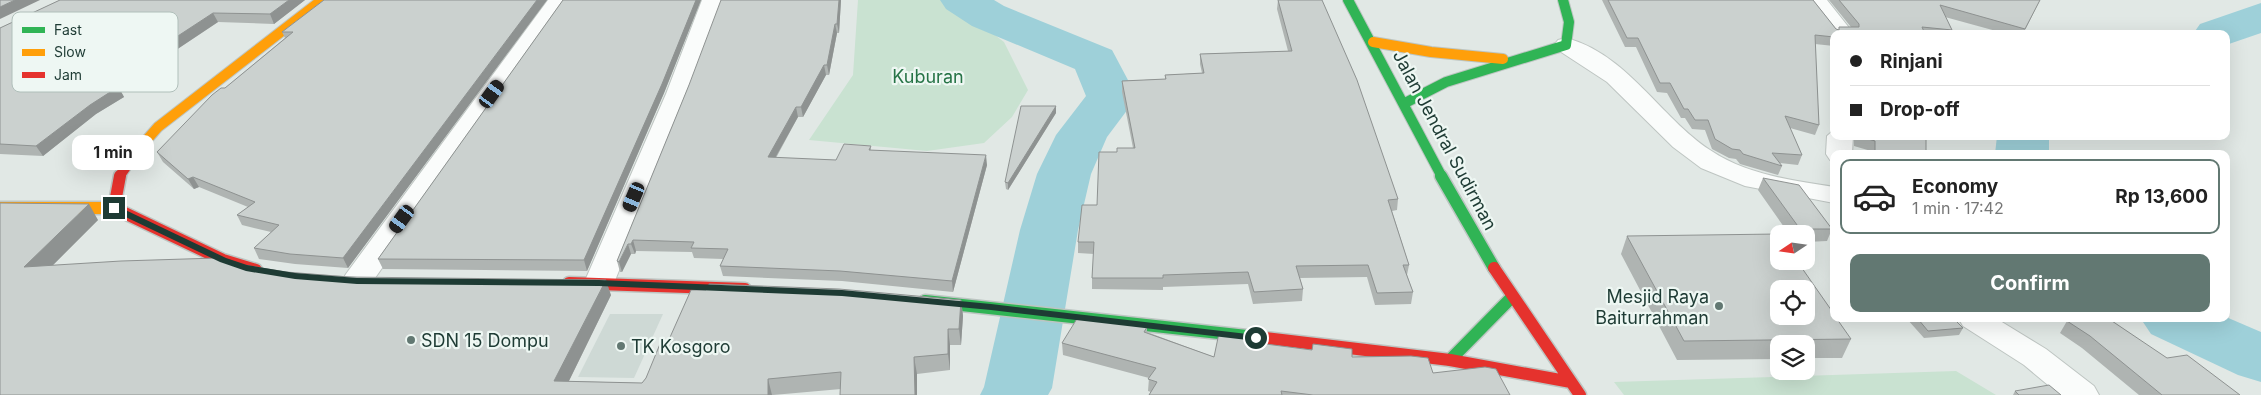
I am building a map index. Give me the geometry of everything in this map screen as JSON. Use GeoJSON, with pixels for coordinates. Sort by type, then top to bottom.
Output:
{"type":"FeatureCollection","features":[{"type":"Feature","properties":{"kind":"main road"},"geometry":{"type":"LineString","coordinates":[[114,208],[117,182],[123,168],[158,127],[322,0]]}},
{"type":"Feature","properties":{"kind":"main road","name":"Jalan Jendral Sudirman"},"geometry":{"type":"LineString","coordinates":[[1348,0],[1373,42],[1443,179],[1512,297],[1580,395]]}},
{"type":"Feature","properties":{"kind":"main road"},"geometry":{"type":"LineString","coordinates":[[1405,103],[1446,82],[1486,71],[1512,60],[1566,45],[1571,27],[1568,11],[1563,0]]}},
{"type":"Feature","properties":{"kind":"main road"},"geometry":{"type":"LineString","coordinates":[[1373,42],[1431,52],[1512,60]]}},
{"type":"Feature","properties":{"kind":"main road"},"geometry":{"type":"LineString","coordinates":[[0,208],[114,208],[223,260],[246,268],[266,272]]}},
{"type":"Feature","properties":{"kind":"main road"},"geometry":{"type":"LineString","coordinates":[[560,283],[755,290]]}},
{"type":"Feature","properties":{"kind":"main road"},"geometry":{"type":"LineString","coordinates":[[1450,360],[1512,297]]}},
{"type":"Feature","properties":{"kind":"main road"},"geometry":{"type":"LineString","coordinates":[[912,300],[1084,317],[1450,360],[1571,382]]}},
{"type":"Feature","properties":{"kind":"street"},"geometry":{"type":"LineString","coordinates":[[360,281],[559,0]]}},
{"type":"Feature","properties":{"kind":"street"},"geometry":{"type":"LineString","coordinates":[[599,283],[678,94],[713,0]]}},
{"type":"Feature","properties":{"kind":"street"},"geometry":{"type":"LineString","coordinates":[[1816,0],[1840,30]]}},
{"type":"Feature","properties":{"kind":"street"},"geometry":{"type":"LineString","coordinates":[[1566,45],[1599,63],[1616,76],[1683,143],[1709,162],[1767,184],[1830,194]]}},
{"type":"Feature","properties":{"kind":"street"},"geometry":{"type":"LineString","coordinates":[[1979,322],[2035,357],[2082,395]]}},
{"type":"Feature","properties":{"kind":"shaded area","name":"TK Kosgoro"},"geometry":{"type":"Polygon","coordinates":[[[610,314],[663,314],[634,378],[578,377],[610,314]]]}},
{"type":"Feature","properties":{"kind":"green space","name":"Kuburan"},"geometry":{"type":"Polygon","coordinates":[[[858,0],[956,0],[965,12],[1004,42],[1028,90],[1012,117],[984,143],[927,151],[809,140],[853,75],[858,0]]]}},
{"type":"Feature","properties":{"kind":"green space"},"geometry":{"type":"Polygon","coordinates":[[[1956,371],[1996,395],[1624,395],[1614,382],[1770,377],[1770,380],[1815,380],[1815,376],[1956,371]]]}},
{"type":"Feature","properties":{"kind":"building"},"geometry":{"type":"Polygon","coordinates":[[[0,0],[15,0],[0,7],[0,0]]]}},
{"type":"Feature","properties":{"kind":"building"},"geometry":{"type":"Polygon","coordinates":[[[60,0],[289,0],[270,14],[213,13],[178,36],[178,12],[34,12],[60,0]]]}},
{"type":"Feature","properties":{"kind":"building"},"geometry":{"type":"Polygon","coordinates":[[[324,0],[537,0],[343,258],[290,254],[254,248],[279,225],[237,215],[255,202],[193,177],[188,179],[157,152],[212,95],[221,88],[225,88],[293,32],[282,32],[324,0]]]}},
{"type":"Feature","properties":{"kind":"building"},"geometry":{"type":"Polygon","coordinates":[[[563,0],[696,0],[662,84],[584,260],[378,259],[563,0]]]}},
{"type":"Feature","properties":{"kind":"building"},"geometry":{"type":"Polygon","coordinates":[[[721,0],[839,0],[837,24],[835,24],[827,65],[824,65],[801,107],[796,107],[768,157],[836,160],[844,144],[871,146],[869,150],[986,155],[952,281],[840,271],[720,266],[728,249],[691,248],[694,242],[633,240],[631,244],[628,244],[619,262],[617,261],[689,85],[721,0]]]}},
{"type":"Feature","properties":{"kind":"building"},"geometry":{"type":"Polygon","coordinates":[[[1278,0],[1322,0],[1357,80],[1398,199],[1388,200],[1409,265],[1403,265],[1413,292],[1377,293],[1368,265],[1296,266],[1303,289],[1254,292],[1248,272],[1163,275],[1163,278],[1092,278],[1094,242],[1078,242],[1082,205],[1097,205],[1099,152],[1117,152],[1117,148],[1135,148],[1122,81],[1166,79],[1165,75],[1204,73],[1200,54],[1292,51],[1278,0]]]}},
{"type":"Feature","properties":{"kind":"building"},"geometry":{"type":"Polygon","coordinates":[[[1608,0],[1813,0],[1836,29],[1839,30],[1830,30],[1830,37],[1815,35],[1819,125],[1785,116],[1802,155],[1772,153],[1782,166],[1743,154],[1740,150],[1732,149],[1715,139],[1708,120],[1695,120],[1688,109],[1684,109],[1670,83],[1660,83],[1638,38],[1627,38],[1608,0]]]}},
{"type":"Feature","properties":{"kind":"building"},"geometry":{"type":"Polygon","coordinates":[[[1839,0],[2040,0],[2025,29],[1940,5],[1952,30],[1922,27],[1923,30],[1839,30],[1839,27],[1859,27],[1859,24],[1839,0]]]}},
{"type":"Feature","properties":{"kind":"building"},"geometry":{"type":"Polygon","coordinates":[[[12,22],[12,92],[110,92],[36,146],[0,144],[0,28],[12,22]]]}},
{"type":"Feature","properties":{"kind":"building"},"geometry":{"type":"Polygon","coordinates":[[[1021,106],[1056,106],[1008,183],[1005,182],[1021,106]]]}},
{"type":"Feature","properties":{"kind":"building"},"geometry":{"type":"Polygon","coordinates":[[[1872,140],[1926,140],[1926,150],[1875,150],[1875,141],[1872,140]]]}},
{"type":"Feature","properties":{"kind":"building"},"geometry":{"type":"Polygon","coordinates":[[[1763,178],[1799,185],[1830,226],[1830,229],[1815,229],[1815,225],[1797,225],[1763,178]]]}},
{"type":"Feature","properties":{"kind":"building"},"geometry":{"type":"Polygon","coordinates":[[[0,203],[89,204],[24,267],[217,258],[237,264],[286,272],[349,277],[606,280],[554,381],[642,383],[646,378],[660,344],[667,344],[691,290],[706,290],[709,284],[839,289],[961,300],[959,329],[948,329],[948,354],[914,357],[915,395],[840,395],[841,372],[768,379],[768,395],[0,395],[0,203]]]}},
{"type":"Feature","properties":{"kind":"building"},"geometry":{"type":"Polygon","coordinates":[[[1770,234],[1770,270],[1803,270],[1810,280],[1770,280],[1770,325],[1815,325],[1815,287],[1830,308],[1830,322],[1839,322],[1851,339],[1815,339],[1815,335],[1770,335],[1770,340],[1684,341],[1627,236],[1770,234]]]}},
{"type":"Feature","properties":{"kind":"building"},"geometry":{"type":"Polygon","coordinates":[[[1078,317],[1147,327],[1144,332],[1214,357],[1219,333],[1251,337],[1250,342],[1312,350],[1313,344],[1352,349],[1352,357],[1411,356],[1428,358],[1433,373],[1485,367],[1496,369],[1510,395],[1313,395],[1281,391],[1282,395],[1149,395],[1157,382],[1148,379],[1156,368],[1062,343],[1078,317]]]}},
{"type":"Feature","properties":{"kind":"building"},"geometry":{"type":"Polygon","coordinates":[[[1920,322],[1957,322],[1963,328],[1928,331],[1920,322]]]}},
{"type":"Feature","properties":{"kind":"building"},"geometry":{"type":"Polygon","coordinates":[[[2069,322],[2113,322],[2167,358],[2187,355],[2240,395],[2162,395],[2090,336],[2069,322]]]}},
{"type":"Feature","properties":{"kind":"building"},"geometry":{"type":"Polygon","coordinates":[[[2049,385],[2061,395],[2019,395],[2015,391],[2049,385]]]}},
{"type":"Feature","properties":{"kind":"waterway"},"geometry":{"type":"LineString","coordinates":[[962,0],[988,16],[1095,60],[1112,97],[1082,135],[1064,174],[1049,230],[1018,388],[1014,395]]}},
{"type":"Feature","properties":{"kind":"waterway"},"geometry":{"type":"LineString","coordinates":[[2227,30],[2261,17]]}},
{"type":"Feature","properties":{"kind":"waterway"},"geometry":{"type":"LineString","coordinates":[[2022,150],[2023,140]]}},
{"type":"Feature","properties":{"kind":"waterway"},"geometry":{"type":"LineString","coordinates":[[2180,322],[2261,359]]}},
{"type":"Feature","properties":{"kind":"traffic: fast"},"geometry":{"type":"LineString","coordinates":[[1348,0],[1442,178],[1494,268]]}},
{"type":"Feature","properties":{"kind":"traffic: fast"},"geometry":{"type":"LineString","coordinates":[[1405,103],[1446,82],[1566,45],[1569,22],[1563,0]]}},
{"type":"Feature","properties":{"kind":"traffic: fast"},"geometry":{"type":"LineString","coordinates":[[1450,360],[1512,297]]}},
{"type":"Feature","properties":{"kind":"traffic: fast"},"geometry":{"type":"LineString","coordinates":[[925,301],[1256,337]]}},
{"type":"Feature","properties":{"kind":"traffic: slow"},"geometry":{"type":"LineString","coordinates":[[137,151],[158,127],[322,0]]}},
{"type":"Feature","properties":{"kind":"traffic: slow"},"geometry":{"type":"LineString","coordinates":[[1373,42],[1431,52],[1503,59]]}},
{"type":"Feature","properties":{"kind":"traffic: slow"},"geometry":{"type":"LineString","coordinates":[[0,208],[114,208]]}},
{"type":"Feature","properties":{"kind":"traffic: jam"},"geometry":{"type":"LineString","coordinates":[[137,151],[122,171],[116,190],[114,208],[223,260],[256,270]]}},
{"type":"Feature","properties":{"kind":"traffic: jam"},"geometry":{"type":"LineString","coordinates":[[1494,268],[1580,395]]}},
{"type":"Feature","properties":{"kind":"traffic: jam"},"geometry":{"type":"LineString","coordinates":[[569,283],[745,289]]}},
{"type":"Feature","properties":{"kind":"traffic: jam"},"geometry":{"type":"LineString","coordinates":[[1256,337],[1450,360],[1571,382]]}},
{"type":"Feature","properties":{"kind":"place","name":"Mesjid Raya Baiturrahman"},"geometry":{"type":"Point","coordinates":[1719,306]}},
{"type":"Feature","properties":{"kind":"place","name":"SDN 15 Dompu"},"geometry":{"type":"Point","coordinates":[411,340]}},
{"type":"Feature","properties":{"kind":"place","name":"TK Kosgoro"},"geometry":{"type":"Point","coordinates":[621,346]}},
{"type":"Feature","properties":{"kind":"route"},"geometry":{"type":"LineString","coordinates":[[114,208],[223,260],[246,268],[295,276],[357,281],[599,283],[842,293],[1084,317],[1256,338]]}}]}
